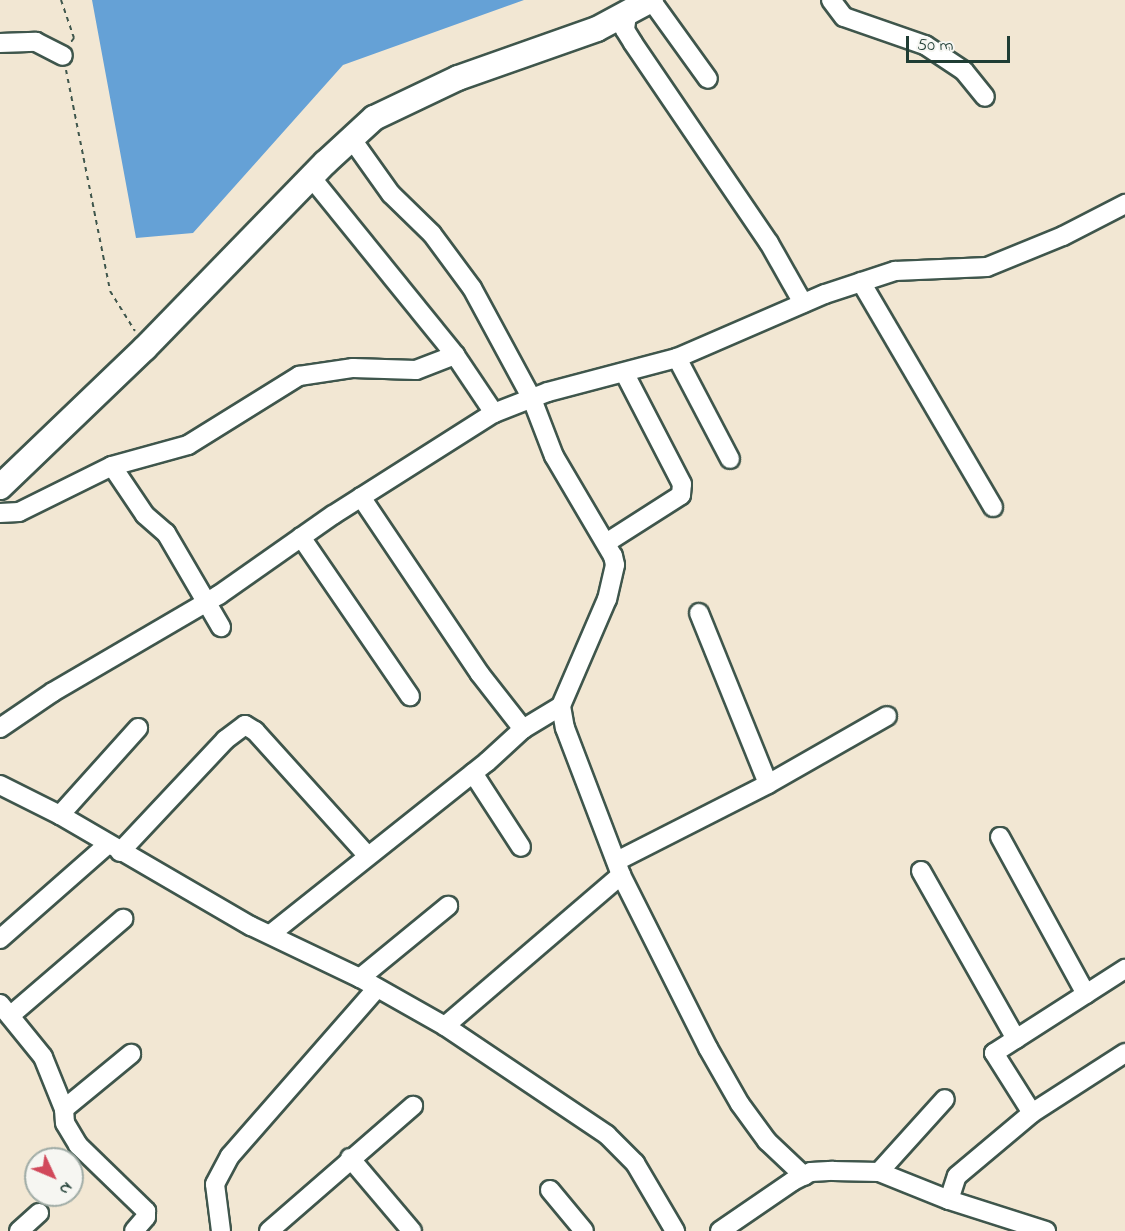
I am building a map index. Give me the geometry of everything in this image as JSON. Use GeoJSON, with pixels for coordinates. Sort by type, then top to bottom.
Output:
{"type":"FeatureCollection","features":[{"type":"Feature","properties":{"kind":"main road"},"geometry":{"type":"LineString","coordinates":[[0,487],[146,348],[311,177],[374,118],[458,78],[627,15],[651,0]]}},
{"type":"Feature","properties":{"kind":"street"},"geometry":{"type":"LineString","coordinates":[[651,0],[708,79]]}},
{"type":"Feature","properties":{"kind":"street"},"geometry":{"type":"LineString","coordinates":[[831,0],[844,17],[925,45],[964,71],[985,97]]}},
{"type":"Feature","properties":{"kind":"street"},"geometry":{"type":"LineString","coordinates":[[627,15],[625,30],[764,234],[802,303]]}},
{"type":"Feature","properties":{"kind":"street"},"geometry":{"type":"LineString","coordinates":[[0,43],[36,42],[63,56]]}},
{"type":"Feature","properties":{"kind":"street"},"geometry":{"type":"LineString","coordinates":[[272,933],[367,855],[473,773],[523,729],[561,706],[614,576],[615,565],[606,543],[554,456],[532,399],[472,288],[432,234],[391,194],[351,138]]}},
{"type":"Feature","properties":{"kind":"street"},"geometry":{"type":"LineString","coordinates":[[311,177],[455,355],[494,413]]}},
{"type":"Feature","properties":{"kind":"street"},"geometry":{"type":"LineString","coordinates":[[0,728],[52,692],[207,602],[361,497],[494,413],[548,392],[625,374],[678,358],[728,339],[802,303],[895,271],[987,267],[1064,236],[1125,204]]}},
{"type":"Feature","properties":{"kind":"street"},"geometry":{"type":"LineString","coordinates":[[861,282],[993,507]]}},
{"type":"Feature","properties":{"kind":"street"},"geometry":{"type":"LineString","coordinates":[[0,513],[19,512],[112,466],[188,445],[299,376],[353,368],[416,370],[455,355]]}},
{"type":"Feature","properties":{"kind":"street"},"geometry":{"type":"LineString","coordinates":[[678,358],[730,459]]}},
{"type":"Feature","properties":{"kind":"street"},"geometry":{"type":"LineString","coordinates":[[606,543],[681,495],[682,484],[625,374]]}},
{"type":"Feature","properties":{"kind":"street"},"geometry":{"type":"LineString","coordinates":[[112,466],[145,514],[166,533],[221,627]]}},
{"type":"Feature","properties":{"kind":"street"},"geometry":{"type":"LineString","coordinates":[[361,497],[480,674],[523,729]]}},
{"type":"Feature","properties":{"kind":"street"},"geometry":{"type":"LineString","coordinates":[[301,537],[410,696]]}},
{"type":"Feature","properties":{"kind":"street"},"geometry":{"type":"LineString","coordinates":[[699,613],[768,784]]}},
{"type":"Feature","properties":{"kind":"street"},"geometry":{"type":"LineString","coordinates":[[561,706],[576,761],[619,868],[680,996],[740,1104],[767,1140],[804,1176]]}},
{"type":"Feature","properties":{"kind":"street"},"geometry":{"type":"LineString","coordinates":[[445,1026],[619,868],[887,716]]}},
{"type":"Feature","properties":{"kind":"street"},"geometry":{"type":"LineString","coordinates":[[0,939],[114,848],[225,740],[244,725],[255,731],[367,855]]}},
{"type":"Feature","properties":{"kind":"street"},"geometry":{"type":"LineString","coordinates":[[60,815],[138,728]]}},
{"type":"Feature","properties":{"kind":"street"},"geometry":{"type":"LineString","coordinates":[[473,773],[521,847]]}},
{"type":"Feature","properties":{"kind":"street"},"geometry":{"type":"LineString","coordinates":[[0,785],[60,815],[251,926],[272,933],[306,954],[360,978],[445,1026],[607,1135],[635,1163],[675,1231]]}},
{"type":"Feature","properties":{"kind":"street"},"geometry":{"type":"LineString","coordinates":[[1000,837],[1086,994]]}},
{"type":"Feature","properties":{"kind":"street"},"geometry":{"type":"LineString","coordinates":[[921,871],[1016,1039]]}},
{"type":"Feature","properties":{"kind":"street"},"geometry":{"type":"LineString","coordinates":[[360,978],[448,906]]}},
{"type":"Feature","properties":{"kind":"street"},"geometry":{"type":"LineString","coordinates":[[123,919],[5,1010],[43,1057],[64,1109],[65,1123],[78,1145],[146,1211],[146,1217],[134,1231]]}},
{"type":"Feature","properties":{"kind":"street"},"geometry":{"type":"LineString","coordinates":[[1032,1113],[994,1053],[1125,969]]}},
{"type":"Feature","properties":{"kind":"street"},"geometry":{"type":"LineString","coordinates":[[221,1231],[215,1184],[230,1156],[376,989]]}},
{"type":"Feature","properties":{"kind":"street"},"geometry":{"type":"LineString","coordinates":[[949,1200],[957,1176],[1032,1113],[1125,1053]]}},
{"type":"Feature","properties":{"kind":"street"},"geometry":{"type":"LineString","coordinates":[[64,1109],[131,1054]]}},
{"type":"Feature","properties":{"kind":"street"},"geometry":{"type":"LineString","coordinates":[[879,1172],[945,1099]]}},
{"type":"Feature","properties":{"kind":"street"},"geometry":{"type":"LineString","coordinates":[[268,1231],[413,1106]]}},
{"type":"Feature","properties":{"kind":"street"},"geometry":{"type":"LineString","coordinates":[[351,1158],[412,1231]]}},
{"type":"Feature","properties":{"kind":"street"},"geometry":{"type":"LineString","coordinates":[[720,1231],[812,1172],[879,1172],[949,1200],[1046,1231]]}},
{"type":"Feature","properties":{"kind":"street"},"geometry":{"type":"LineString","coordinates":[[550,1190],[584,1231]]}},
{"type":"Feature","properties":{"kind":"street"},"geometry":{"type":"LineString","coordinates":[[19,1231],[39,1213]]}},
{"type":"Feature","properties":{"kind":"path"},"geometry":{"type":"LineString","coordinates":[[61,0],[74,38],[63,56],[110,291],[146,348]]}},
{"type":"Feature","properties":{"kind":"water"},"geometry":{"type":"Polygon","coordinates":[[[92,0],[524,0],[343,65],[193,233],[136,238],[92,0]]]}}]}
